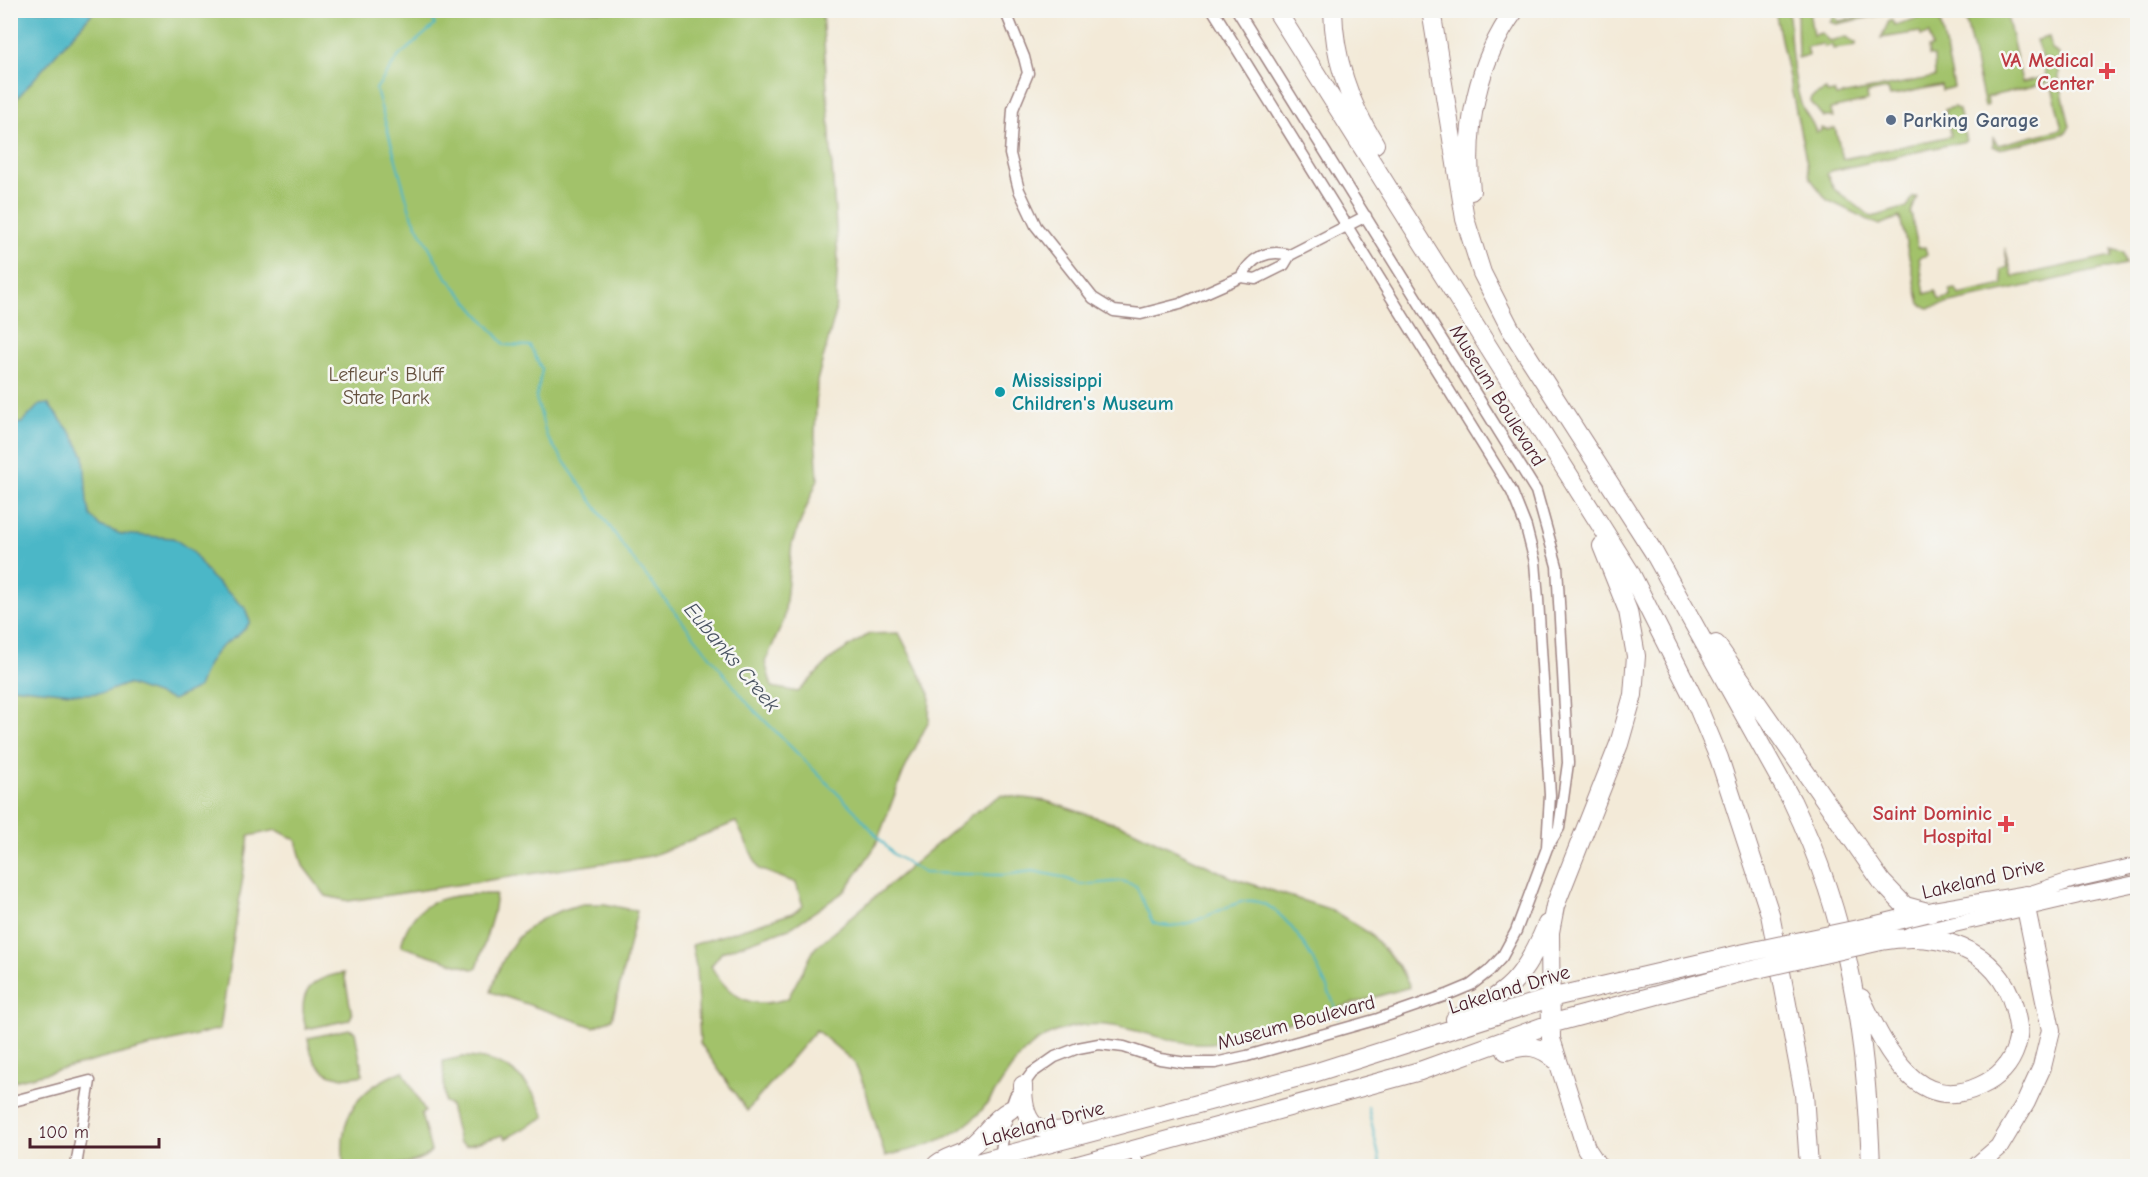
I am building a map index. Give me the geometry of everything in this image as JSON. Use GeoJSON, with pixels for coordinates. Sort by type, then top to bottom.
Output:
{"type":"FeatureCollection","features":[{"type":"Feature","properties":{"kind":"highway"},"geometry":{"type":"LineString","coordinates":[[1276,10],[1630,572],[1697,705]]}},
{"type":"Feature","properties":{"kind":"highway"},"geometry":{"type":"LineString","coordinates":[[1333,10],[1337,56],[1353,104],[1364,127],[1630,553],[1670,630],[1722,768],[1770,914],[1804,1094],[1809,1167]]}},
{"type":"Feature","properties":{"kind":"highway"},"geometry":{"type":"LineString","coordinates":[[1431,10],[1457,180],[1473,248],[1510,328],[1653,551],[1882,882],[1905,906],[1930,913]]}},
{"type":"Feature","properties":{"kind":"highway"},"geometry":{"type":"LineString","coordinates":[[1515,10],[1489,58],[1473,108],[1468,168],[1471,191],[1480,236],[1504,291],[1556,377],[1580,435]]}},
{"type":"Feature","properties":{"kind":"highway"},"geometry":{"type":"LineString","coordinates":[[1398,1047],[1482,1006],[1514,984],[1532,960],[1619,744],[1633,695],[1636,656],[1628,611],[1576,487]]}},
{"type":"Feature","properties":{"kind":"highway"},"geometry":{"type":"LineString","coordinates":[[1653,551],[1792,801],[1812,843],[1831,892],[1854,983],[1868,1095],[1871,1167]]}},
{"type":"Feature","properties":{"kind":"highway"},"geometry":{"type":"LineString","coordinates":[[1977,1167],[1999,1147],[2026,1102],[2042,1067],[2051,1030],[2026,901]]}},
{"type":"Feature","properties":{"kind":"highway","name":"Lakeland Drive"},"geometry":{"type":"LineString","coordinates":[[1076,1167],[1137,1159],[1420,1071],[1550,1024],[1879,933],[1930,913],[2026,901]]}},
{"type":"Feature","properties":{"kind":"highway"},"geometry":{"type":"LineString","coordinates":[[1555,906],[1550,932],[1550,1024],[1556,1060],[1586,1149],[1598,1167]]}},
{"type":"Feature","properties":{"kind":"highway","name":"Lakeland Drive"},"geometry":{"type":"LineString","coordinates":[[965,1167],[1000,1162],[1398,1047],[1551,998],[1740,954],[1879,933],[1903,937]]}},
{"type":"Feature","properties":{"kind":"highway"},"geometry":{"type":"LineString","coordinates":[[1854,983],[1894,1060],[1911,1077],[1930,1089],[1951,1094],[1970,1090],[1994,1080],[2008,1066],[2017,1046],[2019,1026],[2012,999],[2000,978],[1984,959],[1966,948],[1948,941],[1903,937]]}},
{"type":"Feature","properties":{"kind":"highway"},"geometry":{"type":"LineString","coordinates":[[1420,1071],[1527,1045],[1546,1051],[1556,1060]]}},
{"type":"Feature","properties":{"kind":"highway"},"geometry":{"type":"LineString","coordinates":[[1023,1085],[1025,1113],[1037,1128],[1048,1132],[1062,1131],[1104,1119],[1122,1125],[1137,1159]]}},
{"type":"Feature","properties":{"kind":"highway"},"geometry":{"type":"LineString","coordinates":[[935,1167],[965,1150],[989,1130],[1000,1115],[1010,1110]]}},
{"type":"Feature","properties":{"kind":"main road","name":"Lakeland Drive"},"geometry":{"type":"LineString","coordinates":[[1903,937],[2026,901],[2074,879],[2138,865]]}},
{"type":"Feature","properties":{"kind":"main road","name":"Lakeland Drive"},"geometry":{"type":"LineString","coordinates":[[2026,901],[2080,896],[2138,883]]}},
{"type":"Feature","properties":{"kind":"street"},"geometry":{"type":"LineString","coordinates":[[1005,10],[1028,73],[1013,109],[1010,154],[1019,190],[1036,226],[1093,298],[1114,311],[1141,314],[1180,304],[1241,277],[1256,279],[1284,265],[1290,255],[1366,216]]}},
{"type":"Feature","properties":{"kind":"street","name":"Museum Boulevard"},"geometry":{"type":"LineString","coordinates":[[1213,10],[1483,442],[1512,492],[1526,527],[1535,562],[1540,617],[1550,795],[1547,848]]}},
{"type":"Feature","properties":{"kind":"street","name":"Museum Boulevard"},"geometry":{"type":"LineString","coordinates":[[1000,1162],[1005,1124],[1023,1085],[1032,1073],[1055,1057],[1078,1048],[1099,1044],[1124,1047],[1160,1059],[1215,1063],[1378,1019],[1471,985],[1490,971],[1510,945],[1547,848],[1559,828],[1568,763],[1557,566],[1536,491],[1237,10]]}},
{"type":"Feature","properties":{"kind":"street"},"geometry":{"type":"LineString","coordinates":[[1241,277],[1249,262],[1275,251],[1290,255]]}},
{"type":"Feature","properties":{"kind":"street"},"geometry":{"type":"LineString","coordinates":[[1483,442],[1500,431]]}},
{"type":"Feature","properties":{"kind":"street"},"geometry":{"type":"LineString","coordinates":[[1540,617],[1560,614]]}},
{"type":"Feature","properties":{"kind":"street"},"geometry":{"type":"LineString","coordinates":[[10,1102],[90,1081],[76,1167]]}},
{"type":"Feature","properties":{"kind":"green space"},"geometry":{"type":"Polygon","coordinates":[[[1860,10],[1863,17],[1867,16],[1866,11],[1870,11],[1870,14],[1899,11],[1837,24],[1830,22],[1834,16],[1839,21],[1855,18],[1860,10]]]}},
{"type":"Feature","properties":{"kind":"green space","name":"Lefleur's Bluff State Park"},"geometry":{"type":"Polygon","coordinates":[[[94,11],[822,11],[838,259],[835,315],[817,381],[815,436],[818,479],[792,543],[784,620],[765,662],[772,687],[798,692],[833,657],[869,634],[899,633],[930,694],[929,720],[903,773],[875,847],[845,891],[792,927],[722,952],[711,966],[726,986],[743,999],[764,1003],[788,998],[815,948],[970,816],[1001,795],[1046,801],[1129,828],[1233,878],[1332,910],[1369,933],[1398,965],[1410,987],[1235,1039],[1210,1043],[1173,1040],[1106,1025],[1068,1028],[1048,1035],[1021,1055],[984,1107],[962,1128],[931,1144],[885,1156],[865,1088],[854,1062],[816,1030],[747,1111],[700,1043],[696,967],[692,945],[793,913],[803,906],[796,883],[759,869],[736,822],[651,856],[349,901],[326,896],[303,866],[296,840],[277,830],[249,836],[220,1029],[11,1082],[10,105],[94,11]]]}},
{"type":"Feature","properties":{"kind":"green space"},"geometry":{"type":"Polygon","coordinates":[[[1775,11],[1789,11],[1794,69],[1802,107],[1816,132],[1821,131],[1821,128],[1827,130],[1835,128],[1843,159],[1951,136],[1945,109],[1954,107],[1959,110],[1966,141],[1831,171],[1827,174],[1834,189],[1872,217],[1907,207],[1913,197],[1917,197],[1911,213],[1918,248],[1925,247],[1927,255],[1919,258],[1925,294],[1935,291],[1940,300],[1950,297],[1950,290],[1956,289],[1959,295],[2003,285],[2001,270],[2008,267],[2005,248],[2013,277],[2112,256],[2111,249],[2123,252],[2126,264],[1928,308],[1920,304],[1900,217],[1879,225],[1827,200],[1810,178],[1775,11]]]}},
{"type":"Feature","properties":{"kind":"green space"},"geometry":{"type":"Polygon","coordinates":[[[1797,11],[1809,11],[1813,35],[1821,33],[1829,41],[1846,37],[1856,43],[1856,46],[1833,49],[1832,45],[1824,47],[1823,44],[1807,47],[1809,55],[1798,58],[1797,11]]]}},
{"type":"Feature","properties":{"kind":"green space"},"geometry":{"type":"Polygon","coordinates":[[[1917,11],[1938,11],[1954,87],[1942,90],[1941,85],[1890,96],[1888,89],[1867,93],[1868,101],[1830,109],[1833,117],[1823,117],[1811,102],[1811,97],[1826,90],[1827,93],[1834,92],[1836,96],[1935,77],[1934,56],[1929,56],[1928,48],[1932,47],[1929,34],[1921,36],[1920,32],[1881,38],[1889,21],[1891,20],[1895,25],[1919,18],[1917,11]]]}},
{"type":"Feature","properties":{"kind":"green space"},"geometry":{"type":"Polygon","coordinates":[[[1964,11],[2006,11],[2022,82],[2046,77],[2044,66],[2054,64],[2053,60],[2043,59],[2036,40],[2049,37],[2052,50],[2059,54],[2059,80],[2070,126],[2066,133],[1999,149],[1993,146],[1993,138],[1998,145],[2062,129],[2051,82],[1987,97],[1988,105],[1985,107],[1964,11]]]}},
{"type":"Feature","properties":{"kind":"green space"},"geometry":{"type":"Polygon","coordinates":[[[496,894],[493,914],[477,968],[472,969],[401,946],[407,929],[424,907],[449,897],[496,894]]]}},
{"type":"Feature","properties":{"kind":"green space"},"geometry":{"type":"Polygon","coordinates":[[[583,904],[605,904],[637,911],[612,1019],[594,1027],[491,992],[504,958],[523,933],[548,916],[583,904]]]}},
{"type":"Feature","properties":{"kind":"green space"},"geometry":{"type":"Polygon","coordinates":[[[344,973],[352,1015],[349,1020],[306,1029],[303,1006],[308,990],[322,979],[344,973]]]}},
{"type":"Feature","properties":{"kind":"green space"},"geometry":{"type":"Polygon","coordinates":[[[349,1029],[355,1032],[363,1075],[333,1076],[325,1072],[314,1059],[308,1038],[349,1029]]]}},
{"type":"Feature","properties":{"kind":"green space"},"geometry":{"type":"Polygon","coordinates":[[[463,1057],[491,1061],[514,1073],[532,1092],[545,1117],[505,1139],[503,1135],[466,1146],[459,1142],[450,1105],[445,1103],[443,1061],[463,1057]]]}},
{"type":"Feature","properties":{"kind":"green space"},"geometry":{"type":"Polygon","coordinates":[[[403,1071],[425,1112],[421,1114],[431,1151],[424,1157],[403,1164],[344,1166],[344,1133],[347,1119],[354,1106],[373,1086],[403,1071]]]}},
{"type":"Feature","properties":{"kind":"green space"},"geometry":{"type":"Polygon","coordinates":[[[557,1159],[558,1166],[505,1166],[512,1165],[511,1160],[557,1159]]]}},
{"type":"Feature","properties":{"kind":"water"},"geometry":{"type":"Polygon","coordinates":[[[10,11],[94,11],[11,105],[10,11]]]}},
{"type":"Feature","properties":{"kind":"water"},"geometry":{"type":"Polygon","coordinates":[[[48,404],[72,434],[84,456],[87,502],[91,516],[100,526],[121,534],[173,538],[192,551],[211,577],[245,608],[250,622],[246,628],[214,654],[198,688],[173,700],[127,684],[103,693],[81,694],[11,687],[13,541],[11,424],[22,423],[39,405],[48,404]]]}},
{"type":"Feature","properties":{"kind":"waterway","name":"Eubanks Creek"},"geometry":{"type":"LineString","coordinates":[[429,10],[435,25],[399,56],[376,89],[411,214],[444,274],[505,345],[530,346],[542,370],[536,398],[547,437],[631,557],[749,705],[855,811],[893,854],[924,873],[1003,875],[1033,871],[1062,877],[1082,885],[1122,881],[1136,886],[1153,923],[1164,926],[1187,924],[1241,902],[1258,902],[1274,910],[1289,924],[1303,943],[1315,963],[1339,1018]]}},
{"type":"Feature","properties":{"kind":"waterway","name":"Eubanks Creek"},"geometry":{"type":"LineString","coordinates":[[1368,1107],[1381,1166]]}},
{"type":"Feature","properties":{"kind":"place","name":"VA Medical Center"},"geometry":{"type":"Point","coordinates":[2107,71]}},
{"type":"Feature","properties":{"kind":"place","name":"Parking Garage"},"geometry":{"type":"Point","coordinates":[1891,120]}},
{"type":"Feature","properties":{"kind":"place","name":"Mississippi Children's Museum"},"geometry":{"type":"Point","coordinates":[1000,392]}},
{"type":"Feature","properties":{"kind":"place","name":"Saint Dominic Hospital"},"geometry":{"type":"Point","coordinates":[2006,824]}}]}
